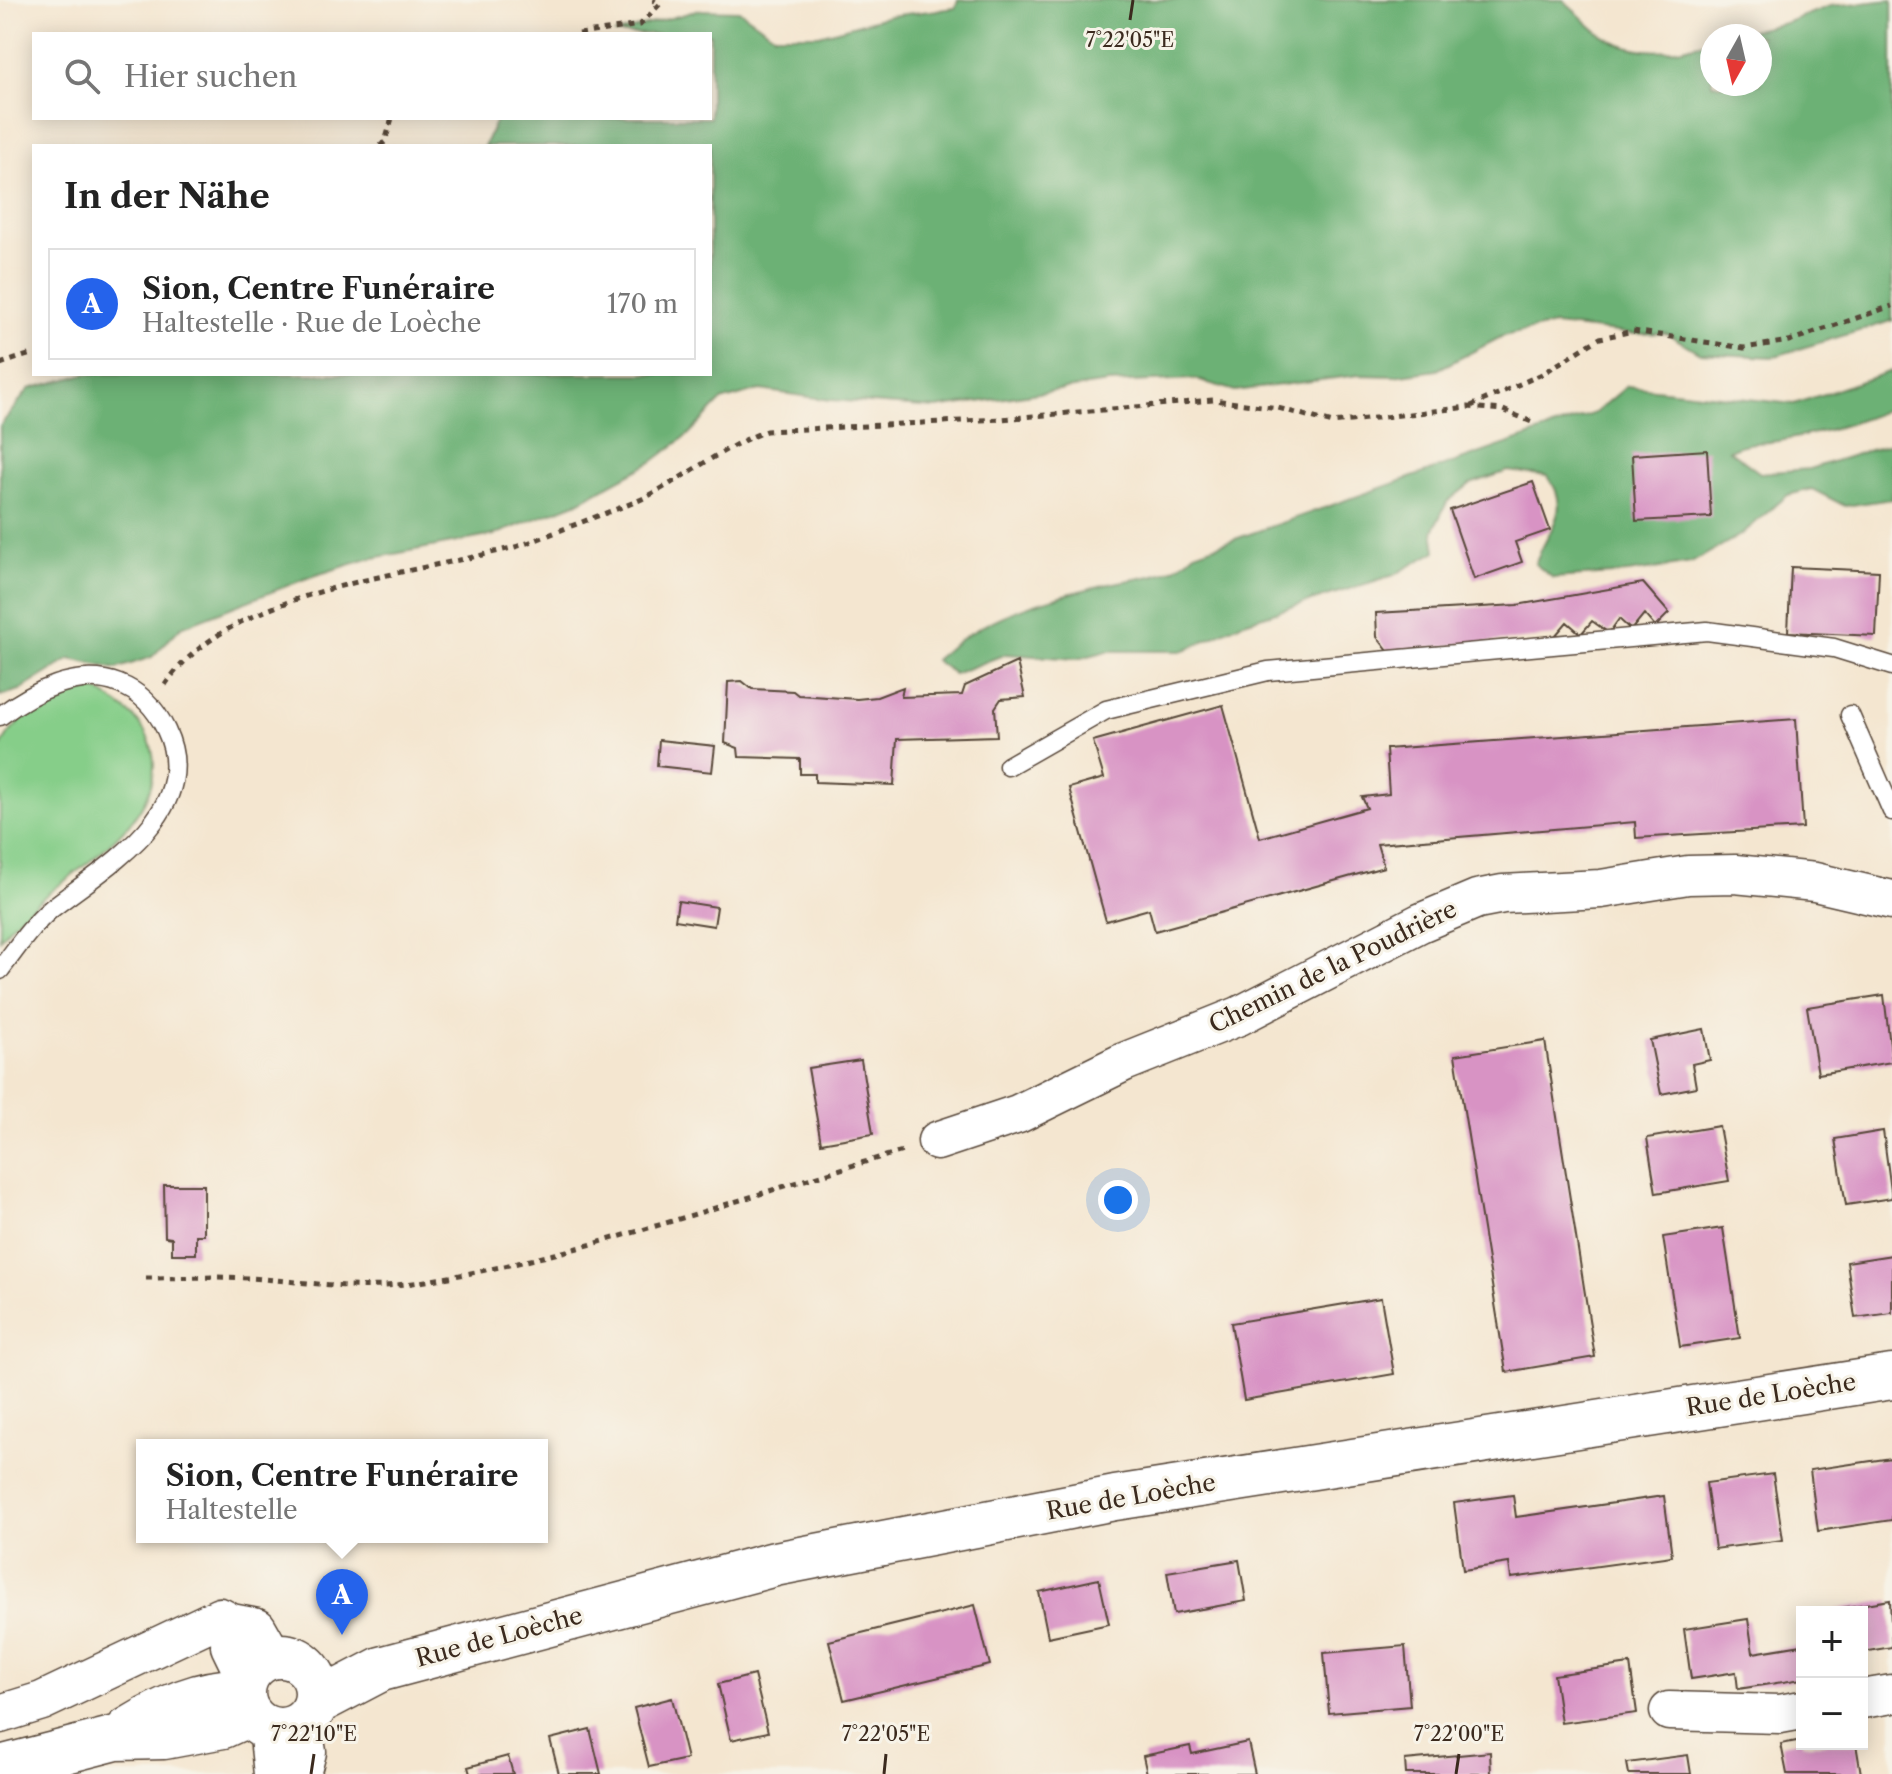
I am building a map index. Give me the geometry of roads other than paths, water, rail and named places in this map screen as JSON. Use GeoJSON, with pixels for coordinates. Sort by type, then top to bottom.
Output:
{"type":"FeatureCollection","features":[{"type":"Feature","properties":{"kind":"street","name":"Chemin de la Poudrière"},"geometry":{"type":"LineString","coordinates":[[937,1141],[1018,1114],[1124,1062],[1239,1016],[1420,923],[1477,899],[1503,894],[1601,889],[1688,875],[1735,874],[1815,882],[1892,900]]}},
{"type":"Feature","properties":{"kind":"street","name":"Rue de Loèche"},"geometry":{"type":"LineString","coordinates":[[0,1768],[116,1738],[164,1737],[223,1726],[276,1695],[775,1564],[1115,1498],[1892,1377]]}},
{"type":"Feature","properties":{"kind":"street"},"geometry":{"type":"LineString","coordinates":[[0,1714],[42,1701],[206,1620],[220,1617],[231,1623],[257,1628],[276,1695],[307,1752],[301,1774]]}},
{"type":"Feature","properties":{"kind":"street"},"geometry":{"type":"LineString","coordinates":[[1868,1698],[1892,1694]]}},
{"type":"Feature","properties":{"kind":"street"},"geometry":{"type":"LineString","coordinates":[[273,1774],[276,1695]]}},
{"type":"Feature","properties":{"kind":"street"},"geometry":{"type":"LineString","coordinates":[[1669,1711],[1780,1714],[1796,1711]]}},
{"type":"Feature","properties":{"kind":"lane"},"geometry":{"type":"LineString","coordinates":[[1008,766],[1106,710],[1268,671],[1707,631],[1834,648],[1892,666]]}},
{"type":"Feature","properties":{"kind":"lane"},"geometry":{"type":"LineString","coordinates":[[0,716],[47,688],[73,680],[116,682],[133,690],[161,720],[171,741],[175,767],[163,808],[133,846],[37,923],[0,970]]}},
{"type":"Feature","properties":{"kind":"lane"},"geometry":{"type":"LineString","coordinates":[[1850,715],[1892,811]]}},
{"type":"Feature","properties":{"kind":"place","name":"Sion, Centre Funéraire"},"geometry":{"type":"Point","coordinates":[342,1635]}}]}
